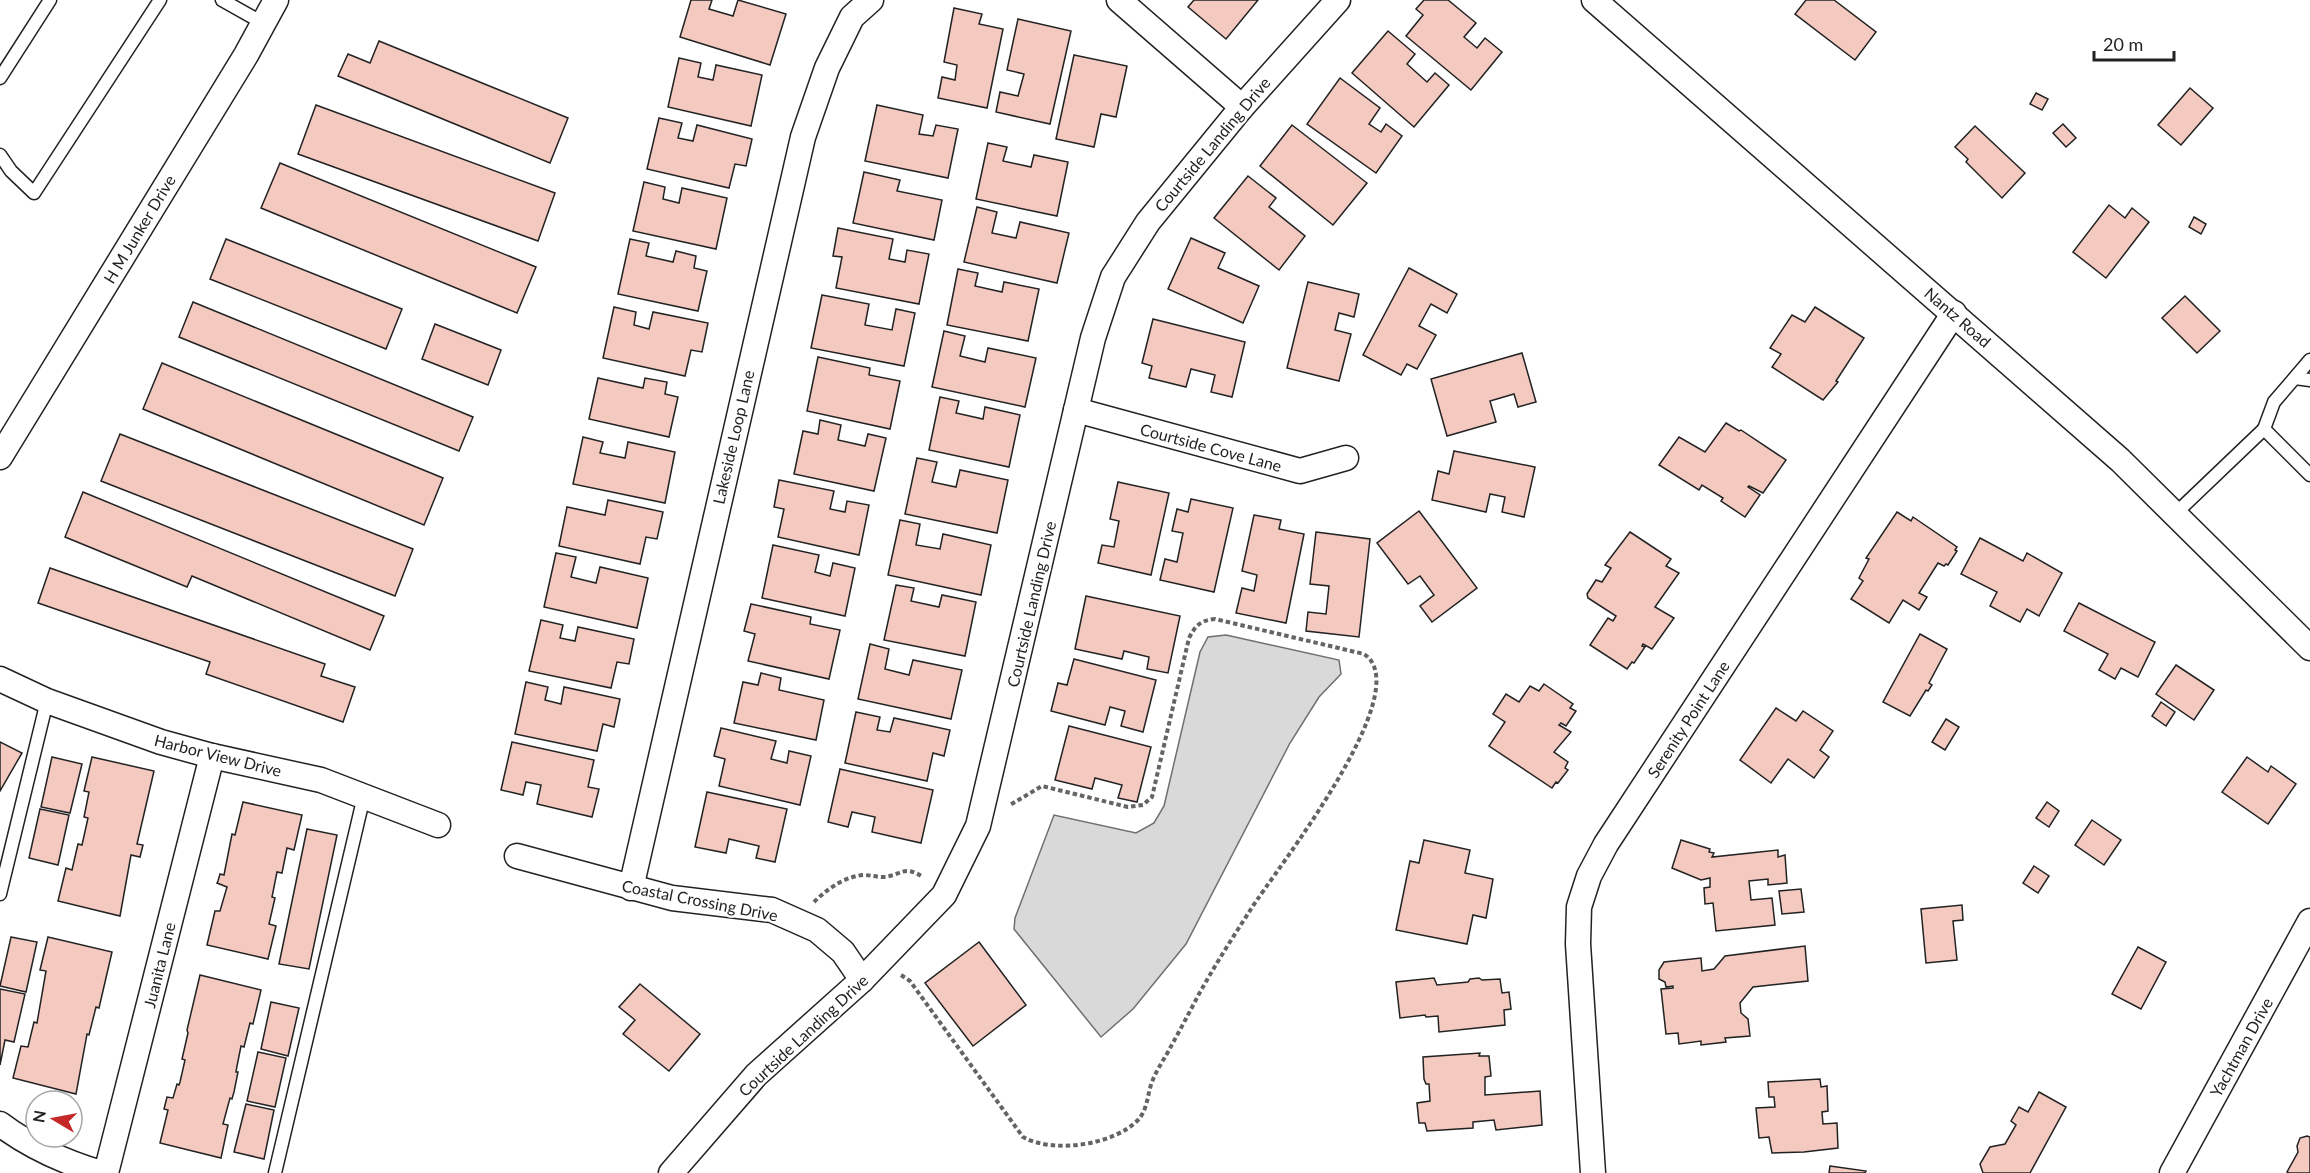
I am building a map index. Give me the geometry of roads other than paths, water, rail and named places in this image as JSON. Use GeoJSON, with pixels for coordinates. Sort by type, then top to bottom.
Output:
{"type":"FeatureCollection","features":[{"type":"Feature","properties":{"kind":"street","name":"H M Junker Drive"},"geometry":{"type":"LineString","coordinates":[[0,457],[276,0]]}},
{"type":"Feature","properties":{"kind":"street","name":"Lakeside Loop Lane"},"geometry":{"type":"LineString","coordinates":[[631,888],[803,137],[827,68],[852,17],[871,0]]}},
{"type":"Feature","properties":{"kind":"street"},"geometry":{"type":"LineString","coordinates":[[1119,0],[1242,107]]}},
{"type":"Feature","properties":{"kind":"street","name":"Courtside Landing Drive"},"geometry":{"type":"LineString","coordinates":[[671,1173],[756,1075],[862,980],[944,895],[978,826],[1093,338],[1113,277],[1148,222],[1242,107],[1338,0]]}},
{"type":"Feature","properties":{"kind":"street","name":"Nantz Road"},"geometry":{"type":"LineString","coordinates":[[1594,0],[2120,460],[2310,648]]}},
{"type":"Feature","properties":{"kind":"street","name":"Serenity Point Lane"},"geometry":{"type":"LineString","coordinates":[[1593,1173],[1578,944],[1580,907],[1589,876],[1606,844],[1954,314]]}},
{"type":"Feature","properties":{"kind":"street","name":"Courtside Cove Lane"},"geometry":{"type":"LineString","coordinates":[[1076,410],[1300,471],[1346,458]]}},
{"type":"Feature","properties":{"kind":"street","name":"Harbor View Drive"},"geometry":{"type":"LineString","coordinates":[[0,679],[47,701],[161,742],[212,756],[321,780],[438,825]]}},
{"type":"Feature","properties":{"kind":"street","name":"Juanita Lane"},"geometry":{"type":"LineString","coordinates":[[106,1173],[212,756]]}},
{"type":"Feature","properties":{"kind":"street","name":"Coastal Crossing Drive"},"geometry":{"type":"LineString","coordinates":[[517,856],[672,898],[772,910],[817,930],[843,952],[862,980]]}},
{"type":"Feature","properties":{"kind":"street","name":"Yachtman Drive"},"geometry":{"type":"LineString","coordinates":[[2172,1173],[2310,921]]}},
{"type":"Feature","properties":{"kind":"street"},"geometry":{"type":"LineString","coordinates":[[0,1124],[41,1151],[101,1173]]}},
{"type":"Feature","properties":{"kind":"lane"},"geometry":{"type":"LineString","coordinates":[[0,78],[50,0]]}},
{"type":"Feature","properties":{"kind":"lane"},"geometry":{"type":"LineString","coordinates":[[0,155],[11,171],[34,192],[160,0]]}},
{"type":"Feature","properties":{"kind":"lane"},"geometry":{"type":"LineString","coordinates":[[222,0],[263,23]]}},
{"type":"Feature","properties":{"kind":"lane"},"geometry":{"type":"LineString","coordinates":[[2175,514],[2264,429],[2274,402],[2310,360]]}},
{"type":"Feature","properties":{"kind":"lane"},"geometry":{"type":"LineString","coordinates":[[2295,378],[2310,380]]}},
{"type":"Feature","properties":{"kind":"lane"},"geometry":{"type":"LineString","coordinates":[[2264,429],[2309,471]]}},
{"type":"Feature","properties":{"kind":"lane"},"geometry":{"type":"LineString","coordinates":[[0,894],[5,851],[47,701]]}},
{"type":"Feature","properties":{"kind":"lane"},"geometry":{"type":"LineString","coordinates":[[275,1173],[364,796]]}}]}
